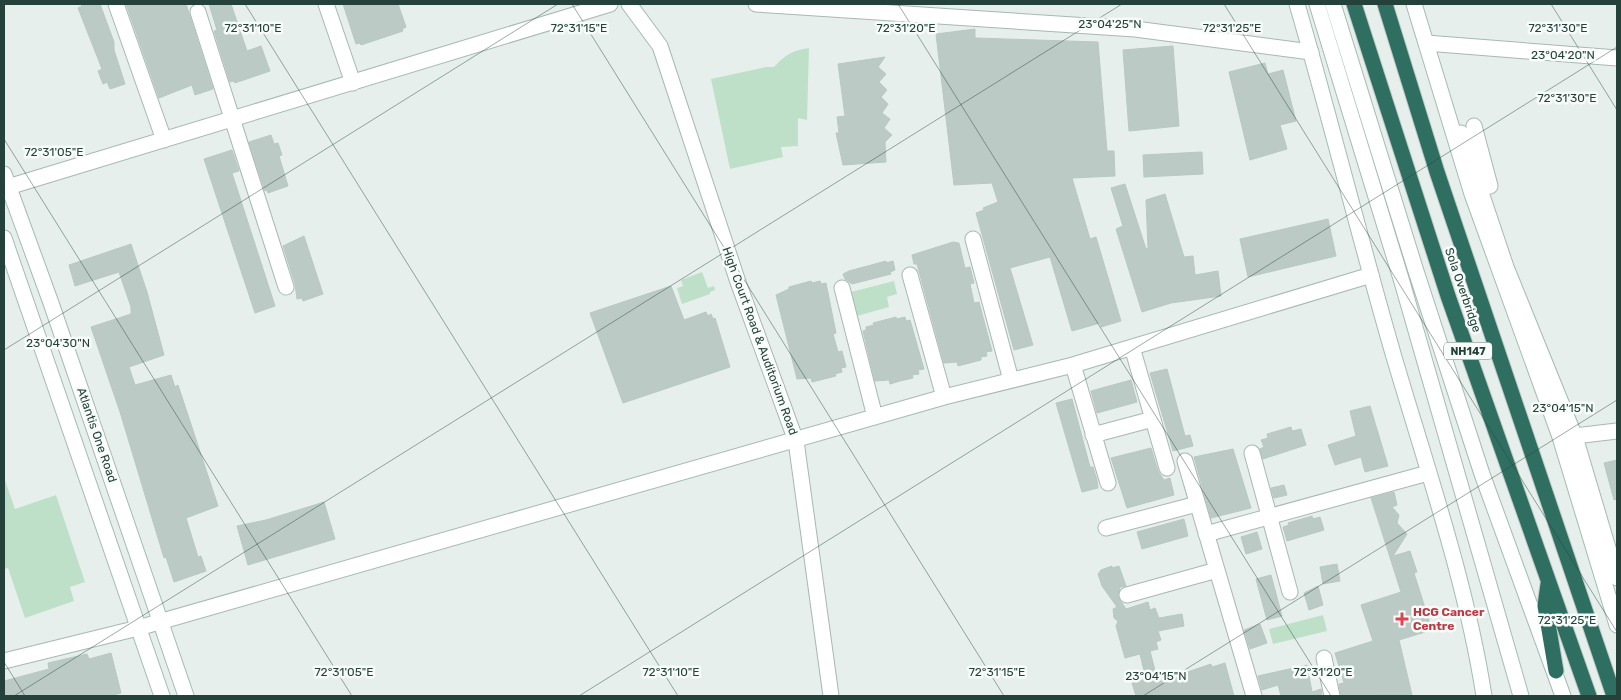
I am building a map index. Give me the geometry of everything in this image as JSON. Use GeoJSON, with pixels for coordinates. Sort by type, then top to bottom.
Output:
{"type":"FeatureCollection","features":[{"type":"Feature","properties":{"kind":"highway","name":"Sola Overbridge"},"geometry":{"type":"LineString","coordinates":[[1354,4],[1448,296],[1588,696]]}},
{"type":"Feature","properties":{"kind":"highway","name":"Sola Overbridge"},"geometry":{"type":"LineString","coordinates":[[1385,4],[1437,172],[1614,696]]}},
{"type":"Feature","properties":{"kind":"highway"},"geometry":{"type":"LineString","coordinates":[[1549,582],[1545,606],[1556,671]]}},
{"type":"Feature","properties":{"kind":"street"},"geometry":{"type":"LineString","coordinates":[[116,4],[164,140]]}},
{"type":"Feature","properties":{"kind":"street"},"geometry":{"type":"LineString","coordinates":[[326,4],[353,83]]}},
{"type":"Feature","properties":{"kind":"street"},"geometry":{"type":"LineString","coordinates":[[6,181],[164,140],[610,4]]}},
{"type":"Feature","properties":{"kind":"street","name":"High Court Road & Auditorium Road"},"geometry":{"type":"LineString","coordinates":[[629,4],[660,46],[738,282],[796,441],[831,696]]}},
{"type":"Feature","properties":{"kind":"street"},"geometry":{"type":"LineString","coordinates":[[756,4],[961,11],[1135,29],[1311,52]]}},
{"type":"Feature","properties":{"kind":"street"},"geometry":{"type":"LineString","coordinates":[[1297,4],[1370,275],[1466,604],[1481,693]]}},
{"type":"Feature","properties":{"kind":"street"},"geometry":{"type":"LineString","coordinates":[[1317,4],[1402,282],[1521,696]]}},
{"type":"Feature","properties":{"kind":"street"},"geometry":{"type":"LineString","coordinates":[[1333,4],[1482,474],[1556,671],[1563,696]]}},
{"type":"Feature","properties":{"kind":"street"},"geometry":{"type":"LineString","coordinates":[[1414,4],[1438,87],[1617,578]]}},
{"type":"Feature","properties":{"kind":"street"},"geometry":{"type":"LineString","coordinates":[[198,12],[286,287]]}},
{"type":"Feature","properties":{"kind":"street"},"geometry":{"type":"LineString","coordinates":[[1426,43],[1617,58]]}},
{"type":"Feature","properties":{"kind":"street"},"geometry":{"type":"LineString","coordinates":[[1474,126],[1490,186],[1476,191]]}},
{"type":"Feature","properties":{"kind":"street","name":"Atlantis One Road"},"geometry":{"type":"LineString","coordinates":[[6,181],[162,621],[186,696]]}},
{"type":"Feature","properties":{"kind":"street","name":"Atlantis One Road"},"geometry":{"type":"LineString","coordinates":[[4,238],[162,696]]}},
{"type":"Feature","properties":{"kind":"street"},"geometry":{"type":"LineString","coordinates":[[973,239],[1011,380]]}},
{"type":"Feature","properties":{"kind":"street"},"geometry":{"type":"LineString","coordinates":[[910,275],[944,397]]}},
{"type":"Feature","properties":{"kind":"street"},"geometry":{"type":"LineString","coordinates":[[4,661],[138,628],[796,441],[944,397],[1073,365],[1370,275]]}},
{"type":"Feature","properties":{"kind":"street"},"geometry":{"type":"LineString","coordinates":[[842,288],[875,417]]}},
{"type":"Feature","properties":{"kind":"street"},"geometry":{"type":"LineString","coordinates":[[1132,347],[1167,468]]}},
{"type":"Feature","properties":{"kind":"street"},"geometry":{"type":"LineString","coordinates":[[1073,365],[1108,483]]}},
{"type":"Feature","properties":{"kind":"street"},"geometry":{"type":"LineString","coordinates":[[1093,435],[1153,419]]}},
{"type":"Feature","properties":{"kind":"street"},"geometry":{"type":"LineString","coordinates":[[1567,437],[1617,430]]}},
{"type":"Feature","properties":{"kind":"street"},"geometry":{"type":"LineString","coordinates":[[1567,437],[1617,625]]}},
{"type":"Feature","properties":{"kind":"street"},"geometry":{"type":"LineString","coordinates":[[1252,453],[1290,592]]}},
{"type":"Feature","properties":{"kind":"street"},"geometry":{"type":"LineString","coordinates":[[1184,461],[1254,696]]}},
{"type":"Feature","properties":{"kind":"street"},"geometry":{"type":"LineString","coordinates":[[1206,534],[1428,474]]}},
{"type":"Feature","properties":{"kind":"street"},"geometry":{"type":"LineString","coordinates":[[1106,528],[1197,504]]}},
{"type":"Feature","properties":{"kind":"street"},"geometry":{"type":"LineString","coordinates":[[1127,595],[1217,570]]}},
{"type":"Feature","properties":{"kind":"street"},"geometry":{"type":"LineString","coordinates":[[1324,658],[1332,696]]}},
{"type":"Feature","properties":{"kind":"green space"},"geometry":{"type":"Polygon","coordinates":[[[809,48],[807,120],[798,118],[798,146],[781,147],[783,157],[730,169],[711,79],[774,67],[790,54],[809,48]]]}},
{"type":"Feature","properties":{"kind":"green space"},"geometry":{"type":"Polygon","coordinates":[[[702,272],[708,288],[714,286],[715,290],[710,292],[710,294],[682,304],[677,288],[683,286],[681,280],[702,272]]]}},
{"type":"Feature","properties":{"kind":"green space"},"geometry":{"type":"Polygon","coordinates":[[[894,281],[897,294],[887,297],[889,307],[857,316],[851,292],[894,281]]]}},
{"type":"Feature","properties":{"kind":"green space"},"geometry":{"type":"Polygon","coordinates":[[[4,477],[15,509],[56,495],[85,582],[70,587],[74,601],[25,618],[8,568],[4,569],[4,477]]]}},
{"type":"Feature","properties":{"kind":"green space"},"geometry":{"type":"Polygon","coordinates":[[[1323,615],[1327,631],[1273,644],[1269,629],[1323,615]]]}},
{"type":"Feature","properties":{"kind":"building"},"geometry":{"type":"Polygon","coordinates":[[[81,4],[100,4],[114,42],[114,50],[125,84],[110,89],[107,82],[103,84],[98,71],[102,69],[78,8],[82,6],[81,4]]]}},
{"type":"Feature","properties":{"kind":"building"},"geometry":{"type":"Polygon","coordinates":[[[126,4],[186,4],[213,89],[195,95],[192,85],[159,98],[126,4]]]}},
{"type":"Feature","properties":{"kind":"building"},"geometry":{"type":"Polygon","coordinates":[[[209,4],[231,4],[247,51],[261,46],[270,71],[235,83],[234,81],[230,82],[214,31],[217,30],[209,4]]]}},
{"type":"Feature","properties":{"kind":"building"},"geometry":{"type":"Polygon","coordinates":[[[343,4],[398,4],[406,27],[402,29],[403,31],[361,45],[360,43],[356,44],[343,4]]]}},
{"type":"Feature","properties":{"kind":"building"},"geometry":{"type":"Polygon","coordinates":[[[975,29],[975,38],[1098,42],[1107,151],[1114,151],[1115,176],[1072,178],[1090,239],[1096,237],[1121,321],[1101,327],[1100,323],[1072,331],[1050,257],[1010,268],[1033,345],[1014,350],[976,213],[998,202],[992,183],[954,185],[936,34],[975,29]]]}},
{"type":"Feature","properties":{"kind":"building"},"geometry":{"type":"Polygon","coordinates":[[[1173,46],[1179,126],[1129,131],[1123,50],[1173,46]]]}},
{"type":"Feature","properties":{"kind":"building"},"geometry":{"type":"Polygon","coordinates":[[[885,57],[878,67],[886,74],[879,82],[887,90],[881,97],[888,104],[882,113],[890,119],[884,128],[892,135],[885,142],[886,162],[843,165],[836,133],[839,133],[837,117],[845,116],[838,64],[885,57]]]}},
{"type":"Feature","properties":{"kind":"building"},"geometry":{"type":"Polygon","coordinates":[[[1265,63],[1268,74],[1283,70],[1296,121],[1280,125],[1287,149],[1250,160],[1229,72],[1265,63]]]}},
{"type":"Feature","properties":{"kind":"building"},"geometry":{"type":"Polygon","coordinates":[[[271,135],[274,144],[278,143],[282,155],[279,156],[288,186],[268,193],[267,190],[265,191],[249,142],[271,135]]]}},
{"type":"Feature","properties":{"kind":"building"},"geometry":{"type":"Polygon","coordinates":[[[232,150],[239,171],[232,173],[275,306],[255,313],[204,159],[232,150]]]}},
{"type":"Feature","properties":{"kind":"building"},"geometry":{"type":"Polygon","coordinates":[[[1202,152],[1203,174],[1144,177],[1143,155],[1202,152]]]}},
{"type":"Feature","properties":{"kind":"building"},"geometry":{"type":"Polygon","coordinates":[[[1125,184],[1146,249],[1148,248],[1146,200],[1165,194],[1184,257],[1193,256],[1195,275],[1218,271],[1221,296],[1171,303],[1142,312],[1116,229],[1123,226],[1111,188],[1125,184]]]}},
{"type":"Feature","properties":{"kind":"building"},"geometry":{"type":"Polygon","coordinates":[[[1328,219],[1336,256],[1248,277],[1240,239],[1328,219]]]}},
{"type":"Feature","properties":{"kind":"building"},"geometry":{"type":"Polygon","coordinates":[[[304,236],[323,294],[303,301],[302,298],[297,299],[295,284],[283,246],[304,236]]]}},
{"type":"Feature","properties":{"kind":"building"},"geometry":{"type":"Polygon","coordinates":[[[953,242],[959,243],[965,268],[970,267],[974,283],[970,284],[974,303],[979,302],[992,351],[986,352],[987,356],[981,357],[981,360],[958,366],[957,362],[944,363],[917,264],[914,264],[912,255],[953,242]]]}},
{"type":"Feature","properties":{"kind":"building"},"geometry":{"type":"Polygon","coordinates":[[[131,244],[147,292],[164,355],[129,367],[135,385],[171,375],[175,387],[178,385],[218,506],[186,518],[198,557],[201,556],[206,571],[174,582],[166,557],[164,558],[120,412],[91,327],[131,314],[131,307],[119,272],[75,286],[69,265],[131,244]]]}},
{"type":"Feature","properties":{"kind":"building"},"geometry":{"type":"Polygon","coordinates":[[[886,261],[886,263],[893,261],[895,270],[890,272],[891,274],[852,284],[845,279],[843,274],[849,271],[886,261]]]}},
{"type":"Feature","properties":{"kind":"building"},"geometry":{"type":"Polygon","coordinates":[[[811,281],[812,283],[820,281],[821,284],[826,283],[836,333],[833,334],[838,352],[842,351],[846,367],[841,368],[842,372],[835,374],[836,376],[812,382],[811,378],[797,379],[776,295],[789,289],[789,287],[811,281]]]}},
{"type":"Feature","properties":{"kind":"building"},"geometry":{"type":"Polygon","coordinates":[[[671,286],[684,320],[706,312],[708,316],[711,314],[713,319],[715,318],[730,367],[623,403],[590,313],[671,286]]]}},
{"type":"Feature","properties":{"kind":"building"},"geometry":{"type":"Polygon","coordinates":[[[896,317],[897,319],[905,317],[906,321],[910,320],[924,369],[918,370],[919,374],[912,375],[913,378],[890,384],[889,380],[875,381],[863,331],[866,330],[866,327],[874,325],[873,323],[896,317]]]}},
{"type":"Feature","properties":{"kind":"building"},"geometry":{"type":"Polygon","coordinates":[[[1167,369],[1185,436],[1190,435],[1193,446],[1173,451],[1150,373],[1167,369]]]}},
{"type":"Feature","properties":{"kind":"building"},"geometry":{"type":"Polygon","coordinates":[[[1131,380],[1137,402],[1097,413],[1091,391],[1131,380]]]}},
{"type":"Feature","properties":{"kind":"building"},"geometry":{"type":"Polygon","coordinates":[[[1072,399],[1090,467],[1093,467],[1098,488],[1082,492],[1056,403],[1072,399]]]}},
{"type":"Feature","properties":{"kind":"building"},"geometry":{"type":"Polygon","coordinates":[[[1370,406],[1388,466],[1365,472],[1361,457],[1335,465],[1328,445],[1356,436],[1350,411],[1370,406]]]}},
{"type":"Feature","properties":{"kind":"building"},"geometry":{"type":"Polygon","coordinates":[[[1291,427],[1292,431],[1301,429],[1306,445],[1263,459],[1260,449],[1264,447],[1261,440],[1268,438],[1267,434],[1291,427]]]}},
{"type":"Feature","properties":{"kind":"building"},"geometry":{"type":"Polygon","coordinates":[[[1151,448],[1158,471],[1164,480],[1170,478],[1174,495],[1127,508],[1111,458],[1151,448]]]}},
{"type":"Feature","properties":{"kind":"building"},"geometry":{"type":"Polygon","coordinates":[[[1233,449],[1251,508],[1211,518],[1194,457],[1233,449]]]}},
{"type":"Feature","properties":{"kind":"building"},"geometry":{"type":"Polygon","coordinates":[[[1617,460],[1617,499],[1614,500],[1604,463],[1617,460]]]}},
{"type":"Feature","properties":{"kind":"building"},"geometry":{"type":"Polygon","coordinates":[[[1284,485],[1287,495],[1274,498],[1271,488],[1284,485]]]}},
{"type":"Feature","properties":{"kind":"building"},"geometry":{"type":"Polygon","coordinates":[[[1394,492],[1397,505],[1392,507],[1399,515],[1397,523],[1407,534],[1393,556],[1410,551],[1417,572],[1414,573],[1432,630],[1399,640],[1412,695],[1341,696],[1339,684],[1344,683],[1335,653],[1373,641],[1361,605],[1401,592],[1371,498],[1394,492]]]}},
{"type":"Feature","properties":{"kind":"building"},"geometry":{"type":"Polygon","coordinates":[[[324,502],[335,539],[248,565],[237,526],[266,520],[324,502]]]}},
{"type":"Feature","properties":{"kind":"building"},"geometry":{"type":"Polygon","coordinates":[[[1312,516],[1313,519],[1320,517],[1324,530],[1287,541],[1283,527],[1289,525],[1288,523],[1312,516]]]}},
{"type":"Feature","properties":{"kind":"building"},"geometry":{"type":"Polygon","coordinates":[[[1184,519],[1188,536],[1142,549],[1137,532],[1184,519]]]}},
{"type":"Feature","properties":{"kind":"building"},"geometry":{"type":"Polygon","coordinates":[[[1257,532],[1262,549],[1246,554],[1241,537],[1257,532]]]}},
{"type":"Feature","properties":{"kind":"building"},"geometry":{"type":"Polygon","coordinates":[[[1337,564],[1340,581],[1323,584],[1320,567],[1337,564]]]}},
{"type":"Feature","properties":{"kind":"building"},"geometry":{"type":"Polygon","coordinates":[[[1112,566],[1112,568],[1119,566],[1126,586],[1120,587],[1118,597],[1126,609],[1148,602],[1150,610],[1155,608],[1159,618],[1182,614],[1184,626],[1158,631],[1161,640],[1156,642],[1158,649],[1150,651],[1158,682],[1211,664],[1212,667],[1225,663],[1234,696],[1136,696],[1132,683],[1146,679],[1140,654],[1125,658],[1116,626],[1118,621],[1114,618],[1113,609],[1117,607],[1102,586],[1098,574],[1101,570],[1112,566]]]}},
{"type":"Feature","properties":{"kind":"building"},"geometry":{"type":"Polygon","coordinates":[[[1271,575],[1282,616],[1267,620],[1256,579],[1271,575]]]}},
{"type":"Feature","properties":{"kind":"building"},"geometry":{"type":"Polygon","coordinates":[[[1318,586],[1323,605],[1309,610],[1304,593],[1318,586]]]}},
{"type":"Feature","properties":{"kind":"building"},"geometry":{"type":"Polygon","coordinates":[[[1260,624],[1267,643],[1250,649],[1244,630],[1260,624]]]}},
{"type":"Feature","properties":{"kind":"building"},"geometry":{"type":"Polygon","coordinates":[[[111,653],[121,693],[110,696],[4,696],[4,681],[49,669],[48,663],[87,654],[89,659],[111,653]]]}},
{"type":"Feature","properties":{"kind":"building"},"geometry":{"type":"Polygon","coordinates":[[[1307,665],[1312,692],[1321,689],[1322,696],[1281,696],[1278,685],[1262,690],[1258,676],[1307,665]]]}},
{"type":"Feature","properties":{"kind":"place","name":"HCG Cancer Centre"},"geometry":{"type":"Point","coordinates":[1402,619]}}]}
